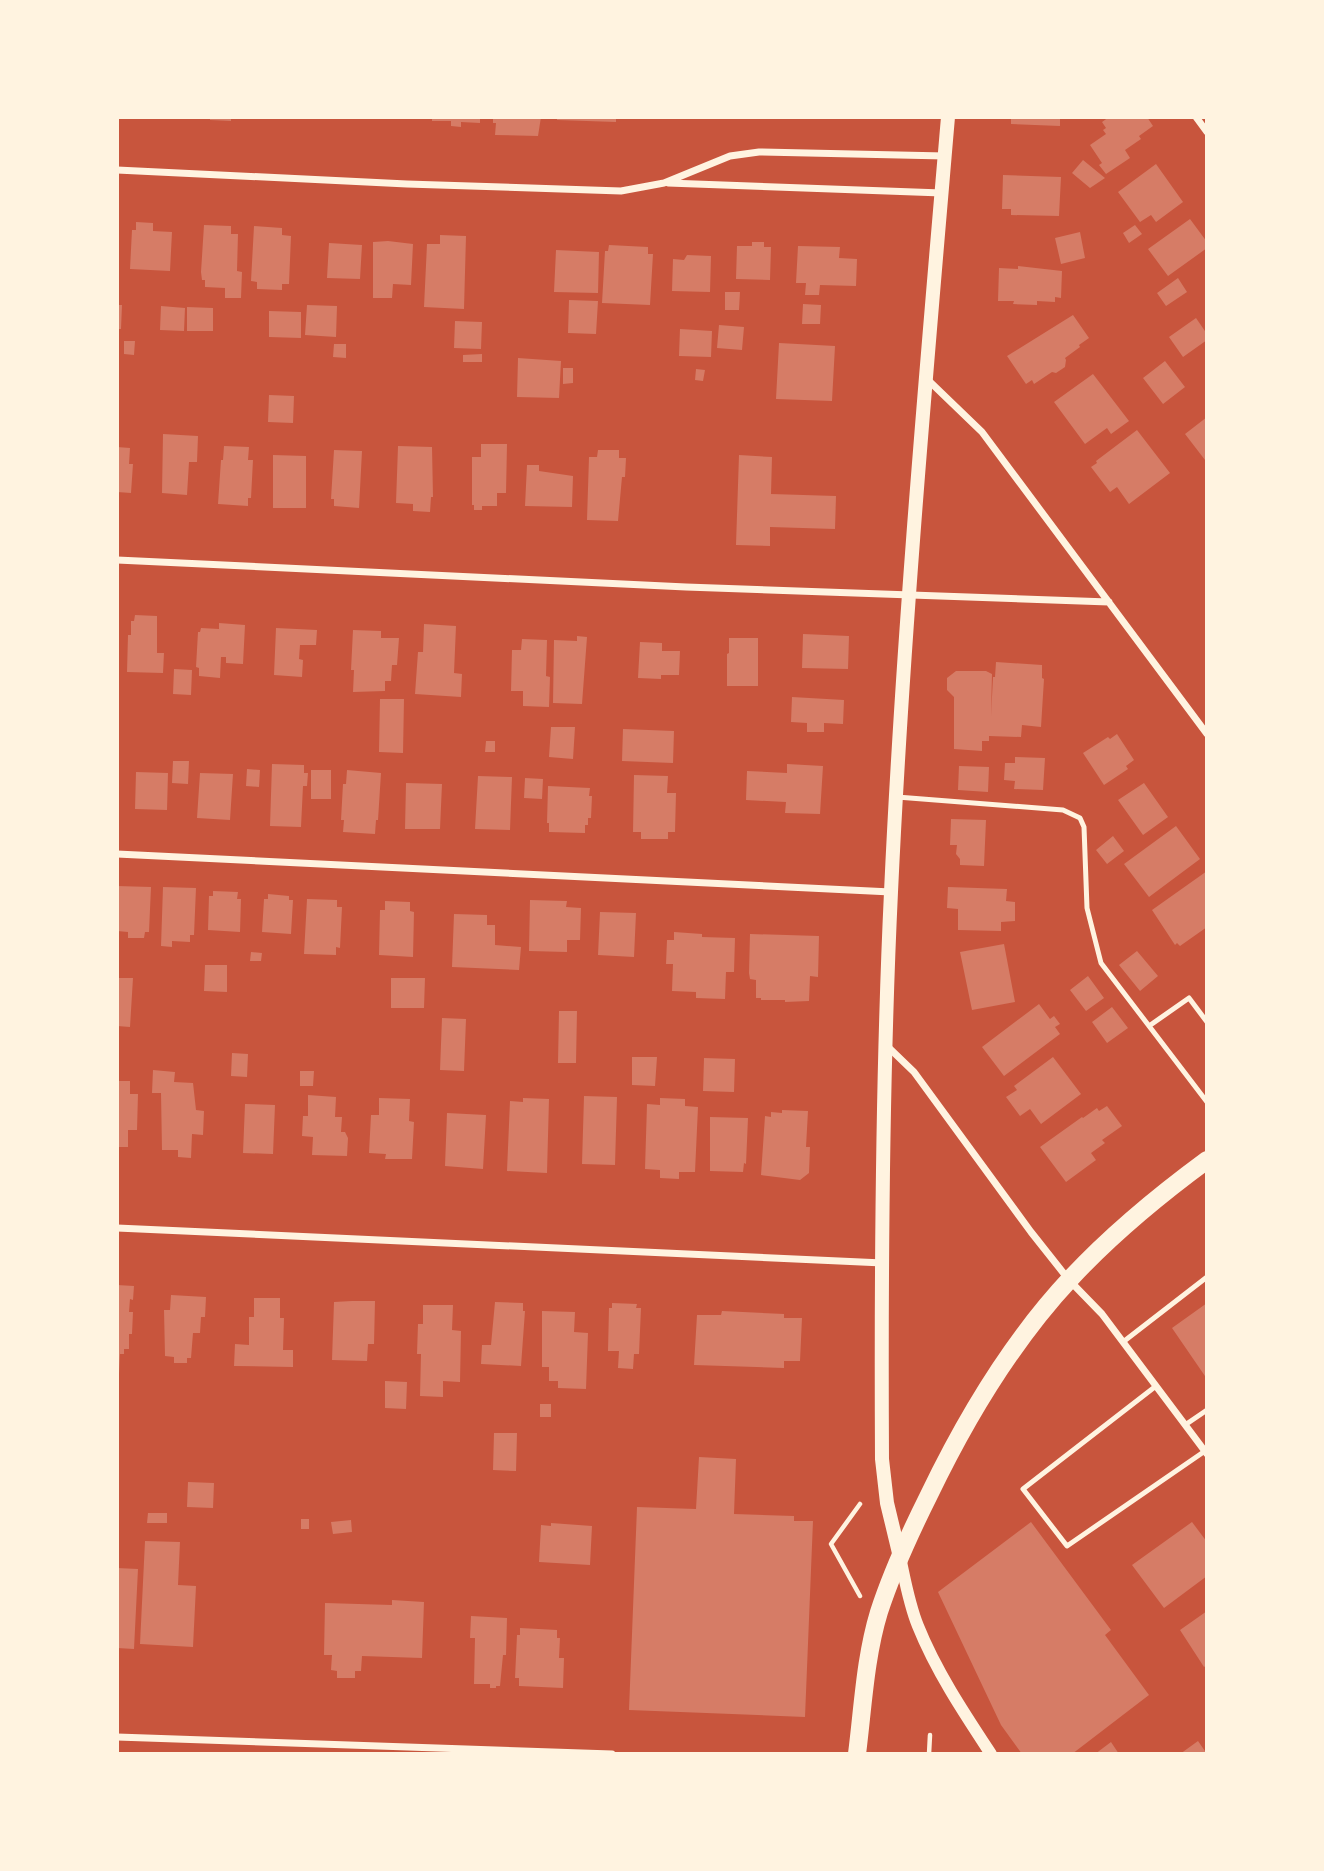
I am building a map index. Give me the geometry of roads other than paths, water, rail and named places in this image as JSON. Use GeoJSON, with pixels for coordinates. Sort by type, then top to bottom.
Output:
{"type":"FeatureCollection","features":[{"type":"Feature","properties":{"kind":"main road"},"geometry":{"type":"LineString","coordinates":[[900,1557],[887,1503],[882,1459],[885,1044],[896,797],[909,596],[948,117]]}},
{"type":"Feature","properties":{"kind":"main road"},"geometry":{"type":"LineString","coordinates":[[857,1754],[868,1663],[879,1613],[900,1557],[945,1462],[984,1393],[1037,1318],[1069,1280],[1163,1192],[1207,1160]]}},
{"type":"Feature","properties":{"kind":"street"},"geometry":{"type":"LineString","coordinates":[[1196,117],[1207,132]]}},
{"type":"Feature","properties":{"kind":"street"},"geometry":{"type":"LineString","coordinates":[[664,183],[718,160],[759,152],[945,156]]}},
{"type":"Feature","properties":{"kind":"street"},"geometry":{"type":"LineString","coordinates":[[117,170],[621,191],[664,183],[942,192]]}},
{"type":"Feature","properties":{"kind":"street"},"geometry":{"type":"LineString","coordinates":[[927,379],[982,432],[1207,734]]}},
{"type":"Feature","properties":{"kind":"street"},"geometry":{"type":"LineString","coordinates":[[117,561],[909,596],[1109,602]]}},
{"type":"Feature","properties":{"kind":"street"},"geometry":{"type":"LineString","coordinates":[[117,854],[891,892]]}},
{"type":"Feature","properties":{"kind":"street"},"geometry":{"type":"LineString","coordinates":[[885,1044],[914,1072],[1069,1280],[1102,1314],[1206,1453]]}},
{"type":"Feature","properties":{"kind":"street"},"geometry":{"type":"LineString","coordinates":[[117,1228],[884,1263]]}},
{"type":"Feature","properties":{"kind":"street"},"geometry":{"type":"LineString","coordinates":[[900,1557],[917,1622],[927,1647],[961,1708],[991,1754]]}},
{"type":"Feature","properties":{"kind":"street"},"geometry":{"type":"LineString","coordinates":[[117,1737],[612,1754]]}},
{"type":"Feature","properties":{"kind":"lane"},"geometry":{"type":"LineString","coordinates":[[896,797],[1063,810],[1080,818],[1084,832],[1087,908],[1101,963],[1207,1102]]}},
{"type":"Feature","properties":{"kind":"lane"},"geometry":{"type":"LineString","coordinates":[[1149,1026],[1189,998],[1207,1022]]}},
{"type":"Feature","properties":{"kind":"lane"},"geometry":{"type":"LineString","coordinates":[[1123,1342],[1207,1277]]}},
{"type":"Feature","properties":{"kind":"lane"},"geometry":{"type":"LineString","coordinates":[[1156,1386],[1023,1489],[1067,1546],[1206,1453]]}},
{"type":"Feature","properties":{"kind":"lane"},"geometry":{"type":"LineString","coordinates":[[1185,1425],[1207,1410]]}}]}
